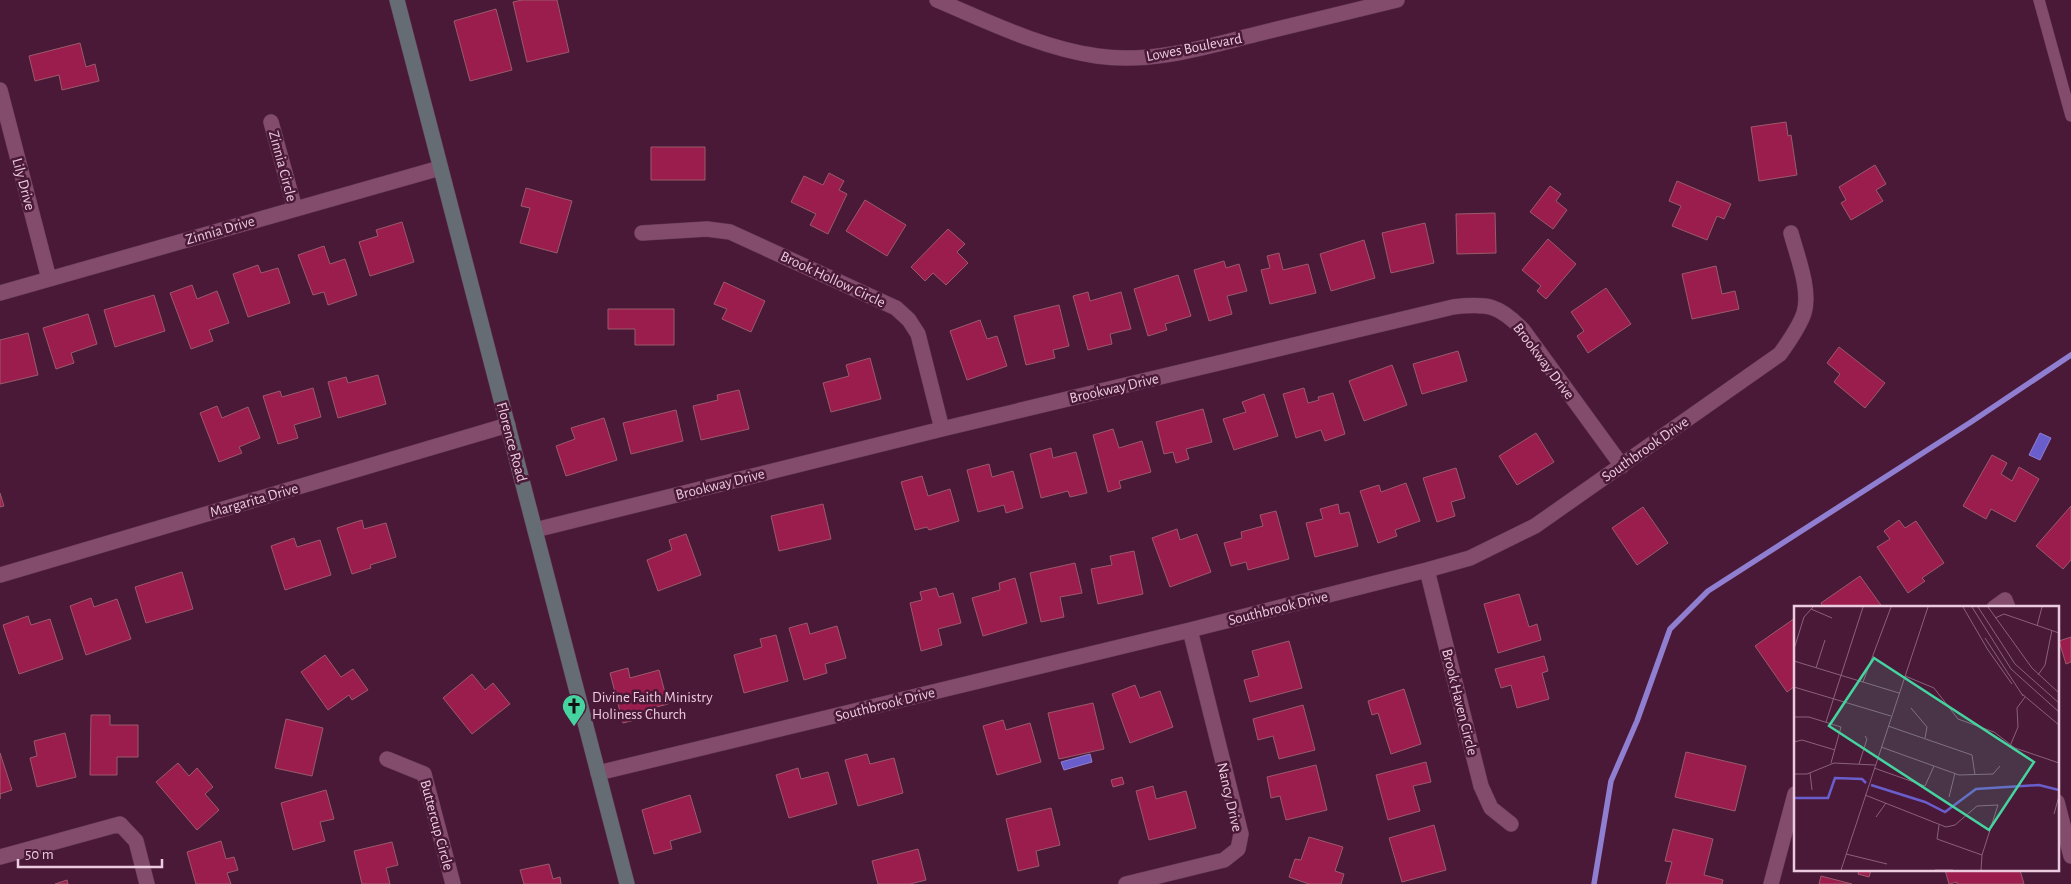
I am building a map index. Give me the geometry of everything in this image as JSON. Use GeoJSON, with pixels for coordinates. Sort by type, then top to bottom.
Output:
{"type":"FeatureCollection","features":[{"type":"Feature","properties":{"kind":"street","name":"Florence Road"},"geometry":{"type":"LineString","coordinates":[[397,0],[536,530],[626,884]]}},
{"type":"Feature","properties":{"kind":"street","name":"Lowes Boulevard"},"geometry":{"type":"LineString","coordinates":[[937,0],[1035,41],[1098,56],[1135,58],[1168,55],[1206,47],[1396,0]]}},
{"type":"Feature","properties":{"kind":"street","name":"Lily Drive"},"geometry":{"type":"LineString","coordinates":[[0,90],[49,279]]}},
{"type":"Feature","properties":{"kind":"street","name":"Zinnia Circle"},"geometry":{"type":"LineString","coordinates":[[271,122],[295,209]]}},
{"type":"Feature","properties":{"kind":"street","name":"Zinnia Drive"},"geometry":{"type":"LineString","coordinates":[[0,294],[440,168]]}},
{"type":"Feature","properties":{"kind":"street","name":"Brook Hollow Circle"},"geometry":{"type":"LineString","coordinates":[[642,233],[684,230],[730,232],[896,308],[909,320],[918,334],[942,429]]}},
{"type":"Feature","properties":{"kind":"street","name":"Southbrook Drive"},"geometry":{"type":"LineString","coordinates":[[598,773],[1190,630],[1470,558],[1535,526],[1780,354],[1796,332],[1804,312],[1805,282],[1791,233]]}},
{"type":"Feature","properties":{"kind":"street","name":"Brookway Drive"},"geometry":{"type":"LineString","coordinates":[[536,530],[942,429],[1453,307],[1475,305],[1493,307],[1501,311],[1523,330],[1622,466]]}},
{"type":"Feature","properties":{"kind":"street","name":"Margarita Drive"},"geometry":{"type":"LineString","coordinates":[[0,575],[508,426]]}},
{"type":"Feature","properties":{"kind":"street","name":"Brook Haven Circle"},"geometry":{"type":"LineString","coordinates":[[1427,570],[1482,786],[1491,808],[1511,824]]}},
{"type":"Feature","properties":{"kind":"street","name":"Nancy Drive"},"geometry":{"type":"LineString","coordinates":[[1126,884],[1224,860],[1238,849],[1240,834],[1190,630]]}},
{"type":"Feature","properties":{"kind":"street","name":"Buttercup Circle"},"geometry":{"type":"LineString","coordinates":[[387,759],[424,774],[453,884]]}},
{"type":"Feature","properties":{"kind":"street"},"geometry":{"type":"LineString","coordinates":[[1771,884],[1794,798]]}},
{"type":"Feature","properties":{"kind":"street"},"geometry":{"type":"LineString","coordinates":[[2058,806],[2071,856]]}},
{"type":"Feature","properties":{"kind":"street"},"geometry":{"type":"LineString","coordinates":[[0,857],[120,824],[136,841],[147,884]]}},
{"type":"Feature","properties":{"kind":"lane"},"geometry":{"type":"LineString","coordinates":[[2039,0],[2071,116]]}},
{"type":"Feature","properties":{"kind":"shaded area"},"geometry":{"type":"Polygon","coordinates":[[[2040,433],[2051,438],[2040,460],[2029,455],[2040,433]]]}},
{"type":"Feature","properties":{"kind":"shaded area"},"geometry":{"type":"Polygon","coordinates":[[[1090,754],[1092,762],[1064,770],[1061,762],[1090,754]]]}},
{"type":"Feature","properties":{"kind":"building"},"geometry":{"type":"Polygon","coordinates":[[[522,0],[557,0],[569,52],[527,62],[513,2],[522,0]]]}},
{"type":"Feature","properties":{"kind":"building"},"geometry":{"type":"Polygon","coordinates":[[[496,9],[512,70],[470,81],[454,21],[496,9]]]}},
{"type":"Feature","properties":{"kind":"building"},"geometry":{"type":"Polygon","coordinates":[[[80,43],[86,67],[95,64],[99,81],[62,90],[59,75],[35,81],[29,56],[80,43]]]}},
{"type":"Feature","properties":{"kind":"building"},"geometry":{"type":"Polygon","coordinates":[[[1786,122],[1788,136],[1791,135],[1797,175],[1759,181],[1751,127],[1786,122]]]}},
{"type":"Feature","properties":{"kind":"building"},"geometry":{"type":"Polygon","coordinates":[[[651,147],[705,147],[705,180],[651,180],[651,147]]]}},
{"type":"Feature","properties":{"kind":"building"},"geometry":{"type":"Polygon","coordinates":[[[1875,165],[1886,184],[1876,190],[1883,201],[1851,220],[1841,203],[1846,200],[1839,187],[1875,165]]]}},
{"type":"Feature","properties":{"kind":"building"},"geometry":{"type":"Polygon","coordinates":[[[829,173],[844,181],[839,190],[847,194],[828,234],[810,225],[816,214],[791,202],[804,176],[823,185],[829,173]]]}},
{"type":"Feature","properties":{"kind":"building"},"geometry":{"type":"Polygon","coordinates":[[[1677,181],[1731,204],[1724,219],[1717,216],[1707,240],[1672,226],[1681,206],[1669,201],[1677,181]]]}},
{"type":"Feature","properties":{"kind":"building"},"geometry":{"type":"Polygon","coordinates":[[[1550,186],[1561,194],[1556,201],[1567,210],[1553,229],[1530,212],[1550,186]]]}},
{"type":"Feature","properties":{"kind":"building"},"geometry":{"type":"Polygon","coordinates":[[[526,188],[572,201],[557,253],[520,243],[530,208],[521,206],[526,188]]]}},
{"type":"Feature","properties":{"kind":"building"},"geometry":{"type":"Polygon","coordinates":[[[865,200],[906,225],[887,256],[846,231],[865,200]]]}},
{"type":"Feature","properties":{"kind":"building"},"geometry":{"type":"Polygon","coordinates":[[[1495,213],[1496,253],[1457,254],[1456,214],[1495,213]]]}},
{"type":"Feature","properties":{"kind":"building"},"geometry":{"type":"Polygon","coordinates":[[[402,222],[414,262],[370,276],[359,242],[378,236],[376,230],[402,222]]]}},
{"type":"Feature","properties":{"kind":"building"},"geometry":{"type":"Polygon","coordinates":[[[1425,223],[1434,263],[1391,273],[1382,233],[1425,223]]]}},
{"type":"Feature","properties":{"kind":"building"},"geometry":{"type":"Polygon","coordinates":[[[948,229],[965,244],[957,252],[968,263],[946,285],[933,273],[925,281],[911,267],[948,229]]]}},
{"type":"Feature","properties":{"kind":"building"},"geometry":{"type":"Polygon","coordinates":[[[1548,239],[1576,264],[1546,299],[1537,291],[1541,286],[1522,270],[1548,239]]]}},
{"type":"Feature","properties":{"kind":"building"},"geometry":{"type":"Polygon","coordinates":[[[1364,240],[1375,278],[1331,291],[1320,254],[1364,240]]]}},
{"type":"Feature","properties":{"kind":"building"},"geometry":{"type":"Polygon","coordinates":[[[324,246],[330,264],[345,259],[357,295],[328,305],[324,292],[313,295],[298,255],[324,246]]]}},
{"type":"Feature","properties":{"kind":"building"},"geometry":{"type":"Polygon","coordinates":[[[1279,253],[1283,270],[1308,264],[1316,293],[1270,304],[1261,270],[1270,268],[1267,256],[1279,253]]]}},
{"type":"Feature","properties":{"kind":"building"},"geometry":{"type":"Polygon","coordinates":[[[1224,261],[1226,268],[1239,264],[1247,291],[1227,296],[1232,314],[1209,321],[1194,270],[1224,261]]]}},
{"type":"Feature","properties":{"kind":"building"},"geometry":{"type":"Polygon","coordinates":[[[258,265],[261,273],[278,268],[290,303],[248,317],[233,274],[258,265]]]}},
{"type":"Feature","properties":{"kind":"building"},"geometry":{"type":"Polygon","coordinates":[[[1716,266],[1722,294],[1735,291],[1739,309],[1692,319],[1682,274],[1716,266]]]}},
{"type":"Feature","properties":{"kind":"building"},"geometry":{"type":"Polygon","coordinates":[[[1178,275],[1191,316],[1165,324],[1167,330],[1148,336],[1134,289],[1178,275]]]}},
{"type":"Feature","properties":{"kind":"building"},"geometry":{"type":"Polygon","coordinates":[[[724,282],[765,301],[751,332],[722,319],[727,309],[714,304],[724,282]]]}},
{"type":"Feature","properties":{"kind":"building"},"geometry":{"type":"Polygon","coordinates":[[[192,285],[197,299],[217,291],[229,323],[209,330],[213,341],[191,349],[170,293],[192,285]]]}},
{"type":"Feature","properties":{"kind":"building"},"geometry":{"type":"Polygon","coordinates":[[[1606,288],[1631,324],[1588,353],[1577,336],[1584,331],[1571,312],[1606,288]]]}},
{"type":"Feature","properties":{"kind":"building"},"geometry":{"type":"Polygon","coordinates":[[[1088,292],[1090,301],[1121,292],[1131,329],[1110,334],[1112,344],[1088,350],[1073,296],[1088,292]]]}},
{"type":"Feature","properties":{"kind":"building"},"geometry":{"type":"Polygon","coordinates":[[[154,295],[165,331],[115,347],[104,310],[154,295]]]}},
{"type":"Feature","properties":{"kind":"building"},"geometry":{"type":"Polygon","coordinates":[[[1059,305],[1069,346],[1053,350],[1055,358],[1026,365],[1014,316],[1059,305]]]}},
{"type":"Feature","properties":{"kind":"building"},"geometry":{"type":"Polygon","coordinates":[[[608,309],[674,309],[674,345],[635,345],[635,329],[608,329],[608,309]]]}},
{"type":"Feature","properties":{"kind":"building"},"geometry":{"type":"Polygon","coordinates":[[[88,314],[97,344],[71,353],[74,363],[56,369],[43,328],[88,314]]]}},
{"type":"Feature","properties":{"kind":"building"},"geometry":{"type":"Polygon","coordinates":[[[980,320],[987,339],[997,336],[1007,366],[967,380],[950,331],[980,320]]]}},
{"type":"Feature","properties":{"kind":"building"},"geometry":{"type":"Polygon","coordinates":[[[28,333],[38,375],[0,384],[0,340],[28,333]]]}},
{"type":"Feature","properties":{"kind":"building"},"geometry":{"type":"Polygon","coordinates":[[[1839,347],[1885,383],[1865,408],[1834,382],[1840,374],[1827,363],[1839,347]]]}},
{"type":"Feature","properties":{"kind":"building"},"geometry":{"type":"Polygon","coordinates":[[[1458,351],[1467,381],[1422,394],[1413,364],[1458,351]]]}},
{"type":"Feature","properties":{"kind":"building"},"geometry":{"type":"Polygon","coordinates":[[[870,358],[881,399],[831,412],[823,383],[849,376],[846,365],[870,358]]]}},
{"type":"Feature","properties":{"kind":"building"},"geometry":{"type":"Polygon","coordinates":[[[1392,365],[1407,405],[1364,421],[1349,381],[1392,365]]]}},
{"type":"Feature","properties":{"kind":"building"},"geometry":{"type":"Polygon","coordinates":[[[378,375],[386,404],[338,418],[328,382],[346,377],[348,383],[378,375]]]}},
{"type":"Feature","properties":{"kind":"building"},"geometry":{"type":"Polygon","coordinates":[[[313,388],[321,417],[294,425],[298,438],[278,444],[263,396],[280,391],[282,397],[313,388]]]}},
{"type":"Feature","properties":{"kind":"building"},"geometry":{"type":"Polygon","coordinates":[[[1304,388],[1308,403],[1319,400],[1318,397],[1333,393],[1345,434],[1325,441],[1321,430],[1296,438],[1283,394],[1304,388]]]}},
{"type":"Feature","properties":{"kind":"building"},"geometry":{"type":"Polygon","coordinates":[[[739,390],[749,429],[701,440],[693,406],[718,400],[717,395],[739,390]]]}},
{"type":"Feature","properties":{"kind":"building"},"geometry":{"type":"Polygon","coordinates":[[[1264,394],[1278,436],[1234,450],[1223,419],[1246,412],[1242,402],[1264,394]]]}},
{"type":"Feature","properties":{"kind":"building"},"geometry":{"type":"Polygon","coordinates":[[[217,406],[222,418],[248,407],[260,438],[239,447],[242,453],[219,462],[200,413],[217,406]]]}},
{"type":"Feature","properties":{"kind":"building"},"geometry":{"type":"Polygon","coordinates":[[[1203,409],[1212,442],[1186,449],[1189,459],[1176,463],[1173,452],[1164,454],[1156,422],[1203,409]]]}},
{"type":"Feature","properties":{"kind":"building"},"geometry":{"type":"Polygon","coordinates":[[[676,410],[683,441],[631,454],[623,423],[676,410]]]}},
{"type":"Feature","properties":{"kind":"building"},"geometry":{"type":"Polygon","coordinates":[[[604,418],[617,460],[566,476],[556,446],[575,439],[571,428],[604,418]]]}},
{"type":"Feature","properties":{"kind":"building"},"geometry":{"type":"Polygon","coordinates":[[[1113,429],[1119,448],[1142,441],[1151,472],[1119,481],[1121,488],[1108,492],[1093,435],[1113,429]]]}},
{"type":"Feature","properties":{"kind":"building"},"geometry":{"type":"Polygon","coordinates":[[[1536,433],[1554,462],[1517,485],[1499,456],[1536,433]]]}},
{"type":"Feature","properties":{"kind":"building"},"geometry":{"type":"Polygon","coordinates":[[[1051,448],[1053,458],[1076,452],[1087,493],[1070,497],[1068,491],[1041,498],[1030,454],[1051,448]]]}},
{"type":"Feature","properties":{"kind":"building"},"geometry":{"type":"Polygon","coordinates":[[[1992,455],[2007,463],[2001,474],[2012,481],[2019,467],[2039,479],[2015,522],[1991,509],[1986,519],[1963,506],[1992,455]]]}},
{"type":"Feature","properties":{"kind":"building"},"geometry":{"type":"Polygon","coordinates":[[[989,464],[992,477],[1013,471],[1023,508],[1006,513],[1004,505],[978,512],[967,470],[989,464]]]}},
{"type":"Feature","properties":{"kind":"building"},"geometry":{"type":"Polygon","coordinates":[[[1456,468],[1465,498],[1451,502],[1455,516],[1437,522],[1423,478],[1456,468]]]}},
{"type":"Feature","properties":{"kind":"building"},"geometry":{"type":"Polygon","coordinates":[[[922,476],[928,496],[950,489],[959,521],[929,530],[927,527],[915,530],[901,482],[922,476]]]}},
{"type":"Feature","properties":{"kind":"building"},"geometry":{"type":"Polygon","coordinates":[[[1406,483],[1420,521],[1395,530],[1397,536],[1378,543],[1360,491],[1379,485],[1381,492],[1406,483]]]}},
{"type":"Feature","properties":{"kind":"building"},"geometry":{"type":"Polygon","coordinates":[[[0,493],[4,506],[0,507],[0,493]]]}},
{"type":"Feature","properties":{"kind":"building"},"geometry":{"type":"Polygon","coordinates":[[[823,504],[831,539],[779,551],[771,516],[823,504]]]}},
{"type":"Feature","properties":{"kind":"building"},"geometry":{"type":"Polygon","coordinates":[[[1338,504],[1340,514],[1349,512],[1358,546],[1315,557],[1306,523],[1323,519],[1320,509],[1338,504]]]}},
{"type":"Feature","properties":{"kind":"building"},"geometry":{"type":"Polygon","coordinates":[[[2071,506],[2071,560],[2063,569],[2036,546],[2071,506]]]}},
{"type":"Feature","properties":{"kind":"building"},"geometry":{"type":"Polygon","coordinates":[[[1643,507],[1668,543],[1637,565],[1612,528],[1643,507]]]}},
{"type":"Feature","properties":{"kind":"building"},"geometry":{"type":"Polygon","coordinates":[[[1276,511],[1289,559],[1248,570],[1246,562],[1231,566],[1224,543],[1242,538],[1241,532],[1263,526],[1260,515],[1276,511]]]}},
{"type":"Feature","properties":{"kind":"building"},"geometry":{"type":"Polygon","coordinates":[[[362,520],[364,529],[386,523],[396,557],[370,565],[371,568],[352,574],[337,528],[362,520]]]}},
{"type":"Feature","properties":{"kind":"building"},"geometry":{"type":"Polygon","coordinates":[[[1899,520],[1905,528],[1916,521],[1944,563],[1922,578],[1925,581],[1908,593],[1877,547],[1890,539],[1884,531],[1899,520]]]}},
{"type":"Feature","properties":{"kind":"building"},"geometry":{"type":"Polygon","coordinates":[[[1177,529],[1180,540],[1197,534],[1211,572],[1170,587],[1152,538],[1177,529]]]}},
{"type":"Feature","properties":{"kind":"building"},"geometry":{"type":"Polygon","coordinates":[[[686,534],[701,575],[658,591],[647,560],[672,550],[669,540],[686,534]]]}},
{"type":"Feature","properties":{"kind":"building"},"geometry":{"type":"Polygon","coordinates":[[[294,538],[297,547],[320,540],[331,575],[285,590],[271,546],[294,538]]]}},
{"type":"Feature","properties":{"kind":"building"},"geometry":{"type":"Polygon","coordinates":[[[1134,551],[1143,594],[1098,604],[1091,569],[1112,565],[1110,556],[1134,551]]]}},
{"type":"Feature","properties":{"kind":"building"},"geometry":{"type":"Polygon","coordinates":[[[1075,563],[1082,593],[1060,597],[1064,617],[1041,622],[1030,573],[1075,563]]]}},
{"type":"Feature","properties":{"kind":"building"},"geometry":{"type":"Polygon","coordinates":[[[182,572],[193,609],[146,623],[135,587],[182,572]]]}},
{"type":"Feature","properties":{"kind":"building"},"geometry":{"type":"Polygon","coordinates":[[[1860,576],[1882,606],[1823,606],[1821,603],[1860,576]]]}},
{"type":"Feature","properties":{"kind":"building"},"geometry":{"type":"Polygon","coordinates":[[[1015,578],[1027,623],[983,636],[972,598],[1000,590],[999,583],[1015,578]]]}},
{"type":"Feature","properties":{"kind":"building"},"geometry":{"type":"Polygon","coordinates":[[[936,588],[939,597],[953,593],[961,623],[938,629],[942,645],[921,651],[910,603],[922,600],[920,592],[936,588]]]}},
{"type":"Feature","properties":{"kind":"building"},"geometry":{"type":"Polygon","coordinates":[[[1519,594],[1529,627],[1537,624],[1541,640],[1498,653],[1484,604],[1519,594]]]}},
{"type":"Feature","properties":{"kind":"building"},"geometry":{"type":"Polygon","coordinates":[[[91,598],[94,607],[117,599],[131,639],[86,655],[70,606],[91,598]]]}},
{"type":"Feature","properties":{"kind":"building"},"geometry":{"type":"Polygon","coordinates":[[[28,616],[31,625],[50,619],[63,659],[19,674],[3,625],[28,616]]]}},
{"type":"Feature","properties":{"kind":"building"},"geometry":{"type":"Polygon","coordinates":[[[1794,619],[1794,687],[1787,692],[1755,646],[1794,619]]]}},
{"type":"Feature","properties":{"kind":"building"},"geometry":{"type":"Polygon","coordinates":[[[807,623],[810,634],[837,626],[846,658],[825,664],[827,673],[804,680],[789,628],[807,623]]]}},
{"type":"Feature","properties":{"kind":"building"},"geometry":{"type":"Polygon","coordinates":[[[776,635],[788,681],[744,693],[734,655],[762,647],[760,639],[776,635]]]}},
{"type":"Feature","properties":{"kind":"building"},"geometry":{"type":"Polygon","coordinates":[[[2071,637],[2071,662],[2066,664],[2059,641],[2071,637]]]}},
{"type":"Feature","properties":{"kind":"building"},"geometry":{"type":"Polygon","coordinates":[[[1289,641],[1302,688],[1250,702],[1244,680],[1259,676],[1252,651],[1289,641]]]}},
{"type":"Feature","properties":{"kind":"building"},"geometry":{"type":"Polygon","coordinates":[[[325,655],[341,677],[353,669],[368,690],[352,700],[349,695],[328,710],[301,672],[325,655]]]}},
{"type":"Feature","properties":{"kind":"building"},"geometry":{"type":"Polygon","coordinates":[[[1544,656],[1548,671],[1542,673],[1549,699],[1517,708],[1511,685],[1501,688],[1495,669],[1544,656]]]}},
{"type":"Feature","properties":{"kind":"building"},"geometry":{"type":"Polygon","coordinates":[[[628,668],[630,678],[659,670],[668,704],[649,709],[651,716],[623,723],[610,673],[628,668]]]}},
{"type":"Feature","properties":{"kind":"building"},"geometry":{"type":"Polygon","coordinates":[[[472,674],[485,690],[493,683],[510,704],[472,734],[443,698],[472,674]]]}},
{"type":"Feature","properties":{"kind":"building"},"geometry":{"type":"Polygon","coordinates":[[[1135,685],[1140,698],[1160,691],[1173,727],[1130,743],[1112,694],[1135,685]]]}},
{"type":"Feature","properties":{"kind":"building"},"geometry":{"type":"Polygon","coordinates":[[[1404,689],[1421,744],[1391,754],[1378,713],[1372,715],[1368,701],[1404,689]]]}},
{"type":"Feature","properties":{"kind":"building"},"geometry":{"type":"Polygon","coordinates":[[[1093,703],[1104,749],[1059,759],[1048,713],[1093,703]]]}},
{"type":"Feature","properties":{"kind":"building"},"geometry":{"type":"Polygon","coordinates":[[[1303,705],[1315,750],[1279,759],[1273,736],[1258,740],[1253,719],[1303,705]]]}},
{"type":"Feature","properties":{"kind":"building"},"geometry":{"type":"Polygon","coordinates":[[[91,715],[110,715],[110,725],[138,725],[138,757],[117,757],[117,775],[90,775],[91,715]]]}},
{"type":"Feature","properties":{"kind":"building"},"geometry":{"type":"Polygon","coordinates":[[[286,719],[323,728],[312,776],[275,768],[286,719]]]}},
{"type":"Feature","properties":{"kind":"building"},"geometry":{"type":"Polygon","coordinates":[[[1003,720],[1006,730],[1030,723],[1041,762],[997,775],[983,726],[1003,720]]]}},
{"type":"Feature","properties":{"kind":"building"},"geometry":{"type":"Polygon","coordinates":[[[65,733],[76,777],[37,787],[30,758],[37,756],[34,741],[65,733]]]}},
{"type":"Feature","properties":{"kind":"building"},"geometry":{"type":"Polygon","coordinates":[[[1686,752],[1746,766],[1735,811],[1675,797],[1686,752]]]}},
{"type":"Feature","properties":{"kind":"building"},"geometry":{"type":"Polygon","coordinates":[[[0,753],[12,790],[0,794],[0,753]]]}},
{"type":"Feature","properties":{"kind":"building"},"geometry":{"type":"Polygon","coordinates":[[[867,754],[870,764],[894,758],[903,793],[858,806],[845,760],[867,754]]]}},
{"type":"Feature","properties":{"kind":"building"},"geometry":{"type":"Polygon","coordinates":[[[1426,762],[1431,782],[1413,786],[1420,811],[1388,820],[1376,775],[1426,762]]]}},
{"type":"Feature","properties":{"kind":"building"},"geometry":{"type":"Polygon","coordinates":[[[178,763],[189,776],[197,768],[213,787],[205,794],[219,810],[197,830],[156,782],[178,763]]]}},
{"type":"Feature","properties":{"kind":"building"},"geometry":{"type":"Polygon","coordinates":[[[1316,765],[1327,810],[1286,820],[1280,796],[1271,798],[1267,777],[1316,765]]]}},
{"type":"Feature","properties":{"kind":"building"},"geometry":{"type":"Polygon","coordinates":[[[798,768],[801,779],[828,772],[837,804],[789,818],[776,775],[798,768]]]}},
{"type":"Feature","properties":{"kind":"building"},"geometry":{"type":"Polygon","coordinates":[[[1122,777],[1124,784],[1113,787],[1111,780],[1122,777]]]}},
{"type":"Feature","properties":{"kind":"building"},"geometry":{"type":"Polygon","coordinates":[[[1153,786],[1156,799],[1186,791],[1196,828],[1149,840],[1136,791],[1153,786]]]}},
{"type":"Feature","properties":{"kind":"building"},"geometry":{"type":"Polygon","coordinates":[[[326,790],[334,819],[320,822],[325,841],[293,850],[281,803],[326,790]]]}},
{"type":"Feature","properties":{"kind":"building"},"geometry":{"type":"Polygon","coordinates":[[[690,795],[701,832],[670,841],[672,849],[654,854],[642,810],[690,795]]]}},
{"type":"Feature","properties":{"kind":"building"},"geometry":{"type":"Polygon","coordinates":[[[1051,808],[1060,845],[1036,851],[1039,866],[1018,871],[1006,819],[1051,808]]]}},
{"type":"Feature","properties":{"kind":"building"},"geometry":{"type":"Polygon","coordinates":[[[1434,825],[1446,870],[1402,882],[1389,838],[1434,825]]]}},
{"type":"Feature","properties":{"kind":"building"},"geometry":{"type":"Polygon","coordinates":[[[1673,829],[1713,839],[1704,875],[1723,880],[1722,884],[1666,884],[1672,862],[1665,861],[1673,829]]]}},
{"type":"Feature","properties":{"kind":"building"},"geometry":{"type":"Polygon","coordinates":[[[1309,837],[1343,847],[1335,871],[1344,874],[1341,884],[1309,884],[1289,877],[1295,859],[1301,860],[1309,837]]]}},
{"type":"Feature","properties":{"kind":"building"},"geometry":{"type":"Polygon","coordinates":[[[221,841],[226,859],[234,857],[238,870],[227,873],[231,884],[196,884],[187,852],[221,841]]]}},
{"type":"Feature","properties":{"kind":"building"},"geometry":{"type":"Polygon","coordinates":[[[392,842],[398,865],[386,868],[390,884],[362,884],[354,851],[392,842]]]}},
{"type":"Feature","properties":{"kind":"building"},"geometry":{"type":"Polygon","coordinates":[[[918,849],[926,880],[910,884],[878,884],[872,861],[918,849]]]}},
{"type":"Feature","properties":{"kind":"building"},"geometry":{"type":"Polygon","coordinates":[[[549,864],[553,879],[560,877],[561,884],[524,884],[520,870],[549,864]]]}},
{"type":"Feature","properties":{"kind":"building"},"geometry":{"type":"Polygon","coordinates":[[[1858,872],[1870,872],[1869,877],[1858,874],[1858,872]]]}},
{"type":"Feature","properties":{"kind":"building"},"geometry":{"type":"Polygon","coordinates":[[[1946,872],[2021,872],[2024,884],[1957,884],[1957,882],[1949,884],[1946,872]]]}},
{"type":"Feature","properties":{"kind":"building"},"geometry":{"type":"Polygon","coordinates":[[[1821,876],[1852,884],[1819,884],[1821,876]]]}},
{"type":"Feature","properties":{"kind":"building"},"geometry":{"type":"Polygon","coordinates":[[[67,880],[68,884],[55,884],[67,880]]]}},
{"type":"Feature","properties":{"kind":"waterway"},"geometry":{"type":"LineString","coordinates":[[1594,884],[1611,781],[1637,721],[1670,629],[1708,591],[1971,422],[2071,355]]}},
{"type":"Feature","properties":{"kind":"place","name":"Divine Faith Ministry Holiness Church"},"geometry":{"type":"Point","coordinates":[574,727]}}]}
